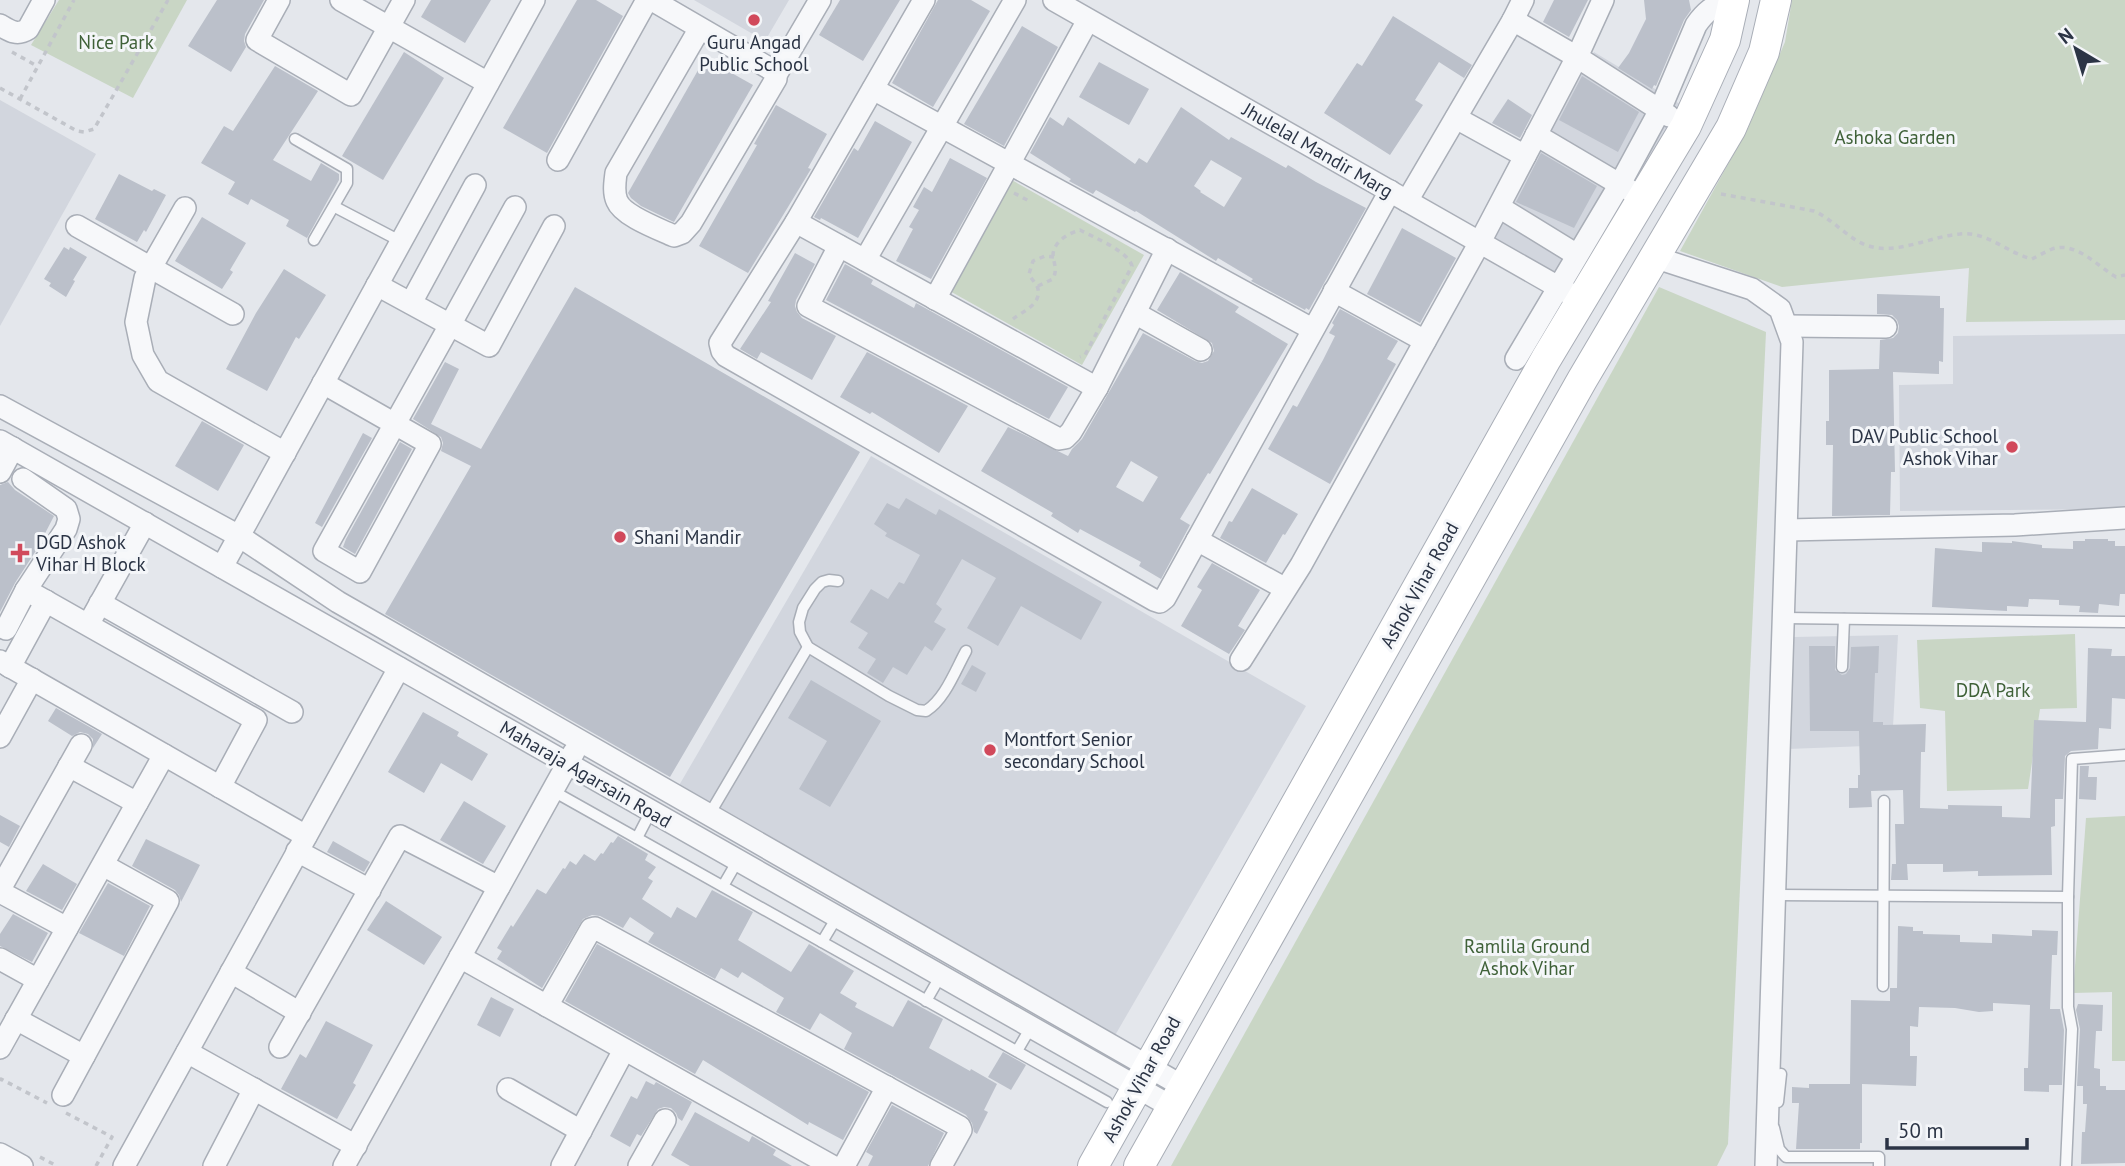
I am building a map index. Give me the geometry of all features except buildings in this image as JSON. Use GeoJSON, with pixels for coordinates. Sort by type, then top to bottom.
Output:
{"type":"FeatureCollection","features":[{"type":"Feature","properties":{"kind":"main road","name":"Ashok Vihar Road"},"geometry":{"type":"LineString","coordinates":[[1093,1166],[1570,293],[1631,190],[1686,127],[1725,40],[1734,0]]}},
{"type":"Feature","properties":{"kind":"main road"},"geometry":{"type":"LineString","coordinates":[[1139,1166],[1575,392],[1731,128],[1764,52],[1776,0]]}},
{"type":"Feature","properties":{"kind":"street"},"geometry":{"type":"LineString","coordinates":[[0,25],[13,33],[23,32],[44,0]]}},
{"type":"Feature","properties":{"kind":"street"},"geometry":{"type":"LineString","coordinates":[[279,0],[257,40],[351,95],[404,0]]}},
{"type":"Feature","properties":{"kind":"street"},"geometry":{"type":"LineString","coordinates":[[341,0],[488,83]]}},
{"type":"Feature","properties":{"kind":"street"},"geometry":{"type":"LineString","coordinates":[[222,567],[534,0]]}},
{"type":"Feature","properties":{"kind":"street"},"geometry":{"type":"LineString","coordinates":[[558,160],[647,0]]}},
{"type":"Feature","properties":{"kind":"street"},"geometry":{"type":"LineString","coordinates":[[652,0],[774,71],[776,75]]}},
{"type":"Feature","properties":{"kind":"street"},"geometry":{"type":"LineString","coordinates":[[700,28],[616,173],[614,190],[617,203],[629,214],[674,236],[682,233],[691,223],[820,0]]}},
{"type":"Feature","properties":{"kind":"street"},"geometry":{"type":"LineString","coordinates":[[924,0],[796,222],[720,343],[722,351],[726,356],[1160,602],[1165,598],[1334,291],[1398,196],[1456,118],[1524,0]]}},
{"type":"Feature","properties":{"kind":"street"},"geometry":{"type":"LineString","coordinates":[[865,260],[1015,0]]}},
{"type":"Feature","properties":{"kind":"street","name":"Jhulelal Mandir Marg"},"geometry":{"type":"LineString","coordinates":[[1054,0],[1570,293]]}},
{"type":"Feature","properties":{"kind":"street"},"geometry":{"type":"LineString","coordinates":[[1241,660],[1301,565],[1480,242],[1577,57],[1603,0]]}},
{"type":"Feature","properties":{"kind":"street"},"geometry":{"type":"LineString","coordinates":[[1516,359],[1570,293],[1577,255],[1631,190],[1660,110],[1696,25],[1713,6],[1728,0]]}},
{"type":"Feature","properties":{"kind":"street"},"geometry":{"type":"LineString","coordinates":[[935,299],[1088,20]]}},
{"type":"Feature","properties":{"kind":"street"},"geometry":{"type":"LineString","coordinates":[[1513,20],[1577,57],[1686,127]]}},
{"type":"Feature","properties":{"kind":"street"},"geometry":{"type":"LineString","coordinates":[[873,89],[1312,329]]}},
{"type":"Feature","properties":{"kind":"street"},"geometry":{"type":"LineString","coordinates":[[1456,118],[1525,156]]}},
{"type":"Feature","properties":{"kind":"street"},"geometry":{"type":"LineString","coordinates":[[1536,135],[1631,190]]}},
{"type":"Feature","properties":{"kind":"street"},"geometry":{"type":"LineString","coordinates":[[411,303],[475,185]]}},
{"type":"Feature","properties":{"kind":"street"},"geometry":{"type":"LineString","coordinates":[[323,383],[395,424],[430,444],[360,572],[324,551],[395,424],[450,326],[514,207]]}},
{"type":"Feature","properties":{"kind":"street"},"geometry":{"type":"LineString","coordinates":[[1499,207],[1577,255]]}},
{"type":"Feature","properties":{"kind":"street"},"geometry":{"type":"LineString","coordinates":[[185,208],[145,278],[136,321],[143,355],[158,381],[285,453]]}},
{"type":"Feature","properties":{"kind":"street"},"geometry":{"type":"LineString","coordinates":[[796,222],[1097,388]]}},
{"type":"Feature","properties":{"kind":"street"},"geometry":{"type":"LineString","coordinates":[[77,226],[233,314]]}},
{"type":"Feature","properties":{"kind":"street"},"geometry":{"type":"LineString","coordinates":[[377,285],[489,346],[554,226]]}},
{"type":"Feature","properties":{"kind":"street"},"geometry":{"type":"LineString","coordinates":[[839,246],[808,306],[1059,439],[1065,439],[1071,432],[1097,388],[1167,249]]}},
{"type":"Feature","properties":{"kind":"street"},"geometry":{"type":"LineString","coordinates":[[1654,257],[1752,289],[1780,309],[1792,342],[1766,1166]]}},
{"type":"Feature","properties":{"kind":"street"},"geometry":{"type":"LineString","coordinates":[[1334,291],[1425,341]]}},
{"type":"Feature","properties":{"kind":"street"},"geometry":{"type":"LineString","coordinates":[[1135,313],[1201,350]]}},
{"type":"Feature","properties":{"kind":"street"},"geometry":{"type":"LineString","coordinates":[[1787,326],[1886,327]]}},
{"type":"Feature","properties":{"kind":"street"},"geometry":{"type":"LineString","coordinates":[[0,406],[239,536],[338,602],[709,815],[1178,1097]]}},
{"type":"Feature","properties":{"kind":"street"},"geometry":{"type":"LineString","coordinates":[[0,472],[7,445]]}},
{"type":"Feature","properties":{"kind":"street","name":"Maharaja Agarsain Road"},"geometry":{"type":"LineString","coordinates":[[7,445],[1031,1027],[1142,1077]]}},
{"type":"Feature","properties":{"kind":"street"},"geometry":{"type":"LineString","coordinates":[[6,629],[26,590],[66,529],[69,519],[66,509],[23,479]]}},
{"type":"Feature","properties":{"kind":"street"},"geometry":{"type":"LineString","coordinates":[[1787,530],[2125,518]]}},
{"type":"Feature","properties":{"kind":"street"},"geometry":{"type":"LineString","coordinates":[[89,624],[145,523]]}},
{"type":"Feature","properties":{"kind":"street"},"geometry":{"type":"LineString","coordinates":[[1197,540],[1284,588]]}},
{"type":"Feature","properties":{"kind":"street"},"geometry":{"type":"LineString","coordinates":[[26,590],[256,720],[220,787]]}},
{"type":"Feature","properties":{"kind":"street"},"geometry":{"type":"LineString","coordinates":[[46,601],[5,664],[220,787],[370,890]]}},
{"type":"Feature","properties":{"kind":"street"},"geometry":{"type":"LineString","coordinates":[[100,603],[292,712]]}},
{"type":"Feature","properties":{"kind":"street"},"geometry":{"type":"LineString","coordinates":[[124,1166],[399,668]]}},
{"type":"Feature","properties":{"kind":"street"},"geometry":{"type":"LineString","coordinates":[[0,737],[32,679]]}},
{"type":"Feature","properties":{"kind":"street"},"geometry":{"type":"LineString","coordinates":[[344,1166],[580,741]]}},
{"type":"Feature","properties":{"kind":"street"},"geometry":{"type":"LineString","coordinates":[[67,928],[0,890],[81,745]]}},
{"type":"Feature","properties":{"kind":"street"},"geometry":{"type":"LineString","coordinates":[[0,1048],[164,755]]}},
{"type":"Feature","properties":{"kind":"street"},"geometry":{"type":"LineString","coordinates":[[69,766],[137,803]]}},
{"type":"Feature","properties":{"kind":"street"},"geometry":{"type":"LineString","coordinates":[[281,1046],[400,836],[499,887]]}},
{"type":"Feature","properties":{"kind":"street"},"geometry":{"type":"LineString","coordinates":[[59,1104],[168,901],[103,864]]}},
{"type":"Feature","properties":{"kind":"street"},"geometry":{"type":"LineString","coordinates":[[547,1006],[591,929],[596,928],[961,1128],[941,1166]]}},
{"type":"Feature","properties":{"kind":"street"},"geometry":{"type":"LineString","coordinates":[[460,957],[832,1166]]}},
{"type":"Feature","properties":{"kind":"street"},"geometry":{"type":"LineString","coordinates":[[0,959],[38,980]]}},
{"type":"Feature","properties":{"kind":"street"},"geometry":{"type":"LineString","coordinates":[[230,972],[300,1013]]}},
{"type":"Feature","properties":{"kind":"street"},"geometry":{"type":"LineString","coordinates":[[16,1019],[84,1056]]}},
{"type":"Feature","properties":{"kind":"street"},"geometry":{"type":"LineString","coordinates":[[562,1166],[624,1050]]}},
{"type":"Feature","properties":{"kind":"street"},"geometry":{"type":"LineString","coordinates":[[187,1052],[356,1146]]}},
{"type":"Feature","properties":{"kind":"street"},"geometry":{"type":"LineString","coordinates":[[844,1166],[887,1087]]}},
{"type":"Feature","properties":{"kind":"street"},"geometry":{"type":"LineString","coordinates":[[214,1166],[254,1089]]}},
{"type":"Feature","properties":{"kind":"street"},"geometry":{"type":"LineString","coordinates":[[508,1089],[581,1131]]}},
{"type":"Feature","properties":{"kind":"street"},"geometry":{"type":"LineString","coordinates":[[648,1163],[665,1120]]}},
{"type":"Feature","properties":{"kind":"street"},"geometry":{"type":"LineString","coordinates":[[0,1154],[22,1166]]}},
{"type":"Feature","properties":{"kind":"lane"},"geometry":{"type":"LineString","coordinates":[[295,139],[347,169],[347,183],[314,240]]}},
{"type":"Feature","properties":{"kind":"lane"},"geometry":{"type":"LineString","coordinates":[[335,207],[402,242]]}},
{"type":"Feature","properties":{"kind":"lane"},"geometry":{"type":"LineString","coordinates":[[838,580],[822,582],[815,589],[803,608],[799,622],[800,632],[808,647],[889,696],[917,710],[926,711],[933,707],[966,651]]}},
{"type":"Feature","properties":{"kind":"lane"},"geometry":{"type":"LineString","coordinates":[[1784,618],[2125,622]]}},
{"type":"Feature","properties":{"kind":"lane"},"geometry":{"type":"LineString","coordinates":[[1842,667],[1844,619]]}},
{"type":"Feature","properties":{"kind":"lane"},"geometry":{"type":"LineString","coordinates":[[709,815],[808,647]]}},
{"type":"Feature","properties":{"kind":"lane"},"geometry":{"type":"LineString","coordinates":[[2066,1166],[2073,1029],[2068,1007],[2072,759],[2125,755]]}},
{"type":"Feature","properties":{"kind":"lane"},"geometry":{"type":"LineString","coordinates":[[553,791],[1107,1102]]}},
{"type":"Feature","properties":{"kind":"lane"},"geometry":{"type":"LineString","coordinates":[[1883,986],[1884,801]]}},
{"type":"Feature","properties":{"kind":"lane"},"geometry":{"type":"LineString","coordinates":[[637,838],[652,811]]}},
{"type":"Feature","properties":{"kind":"lane"},"geometry":{"type":"LineString","coordinates":[[723,886],[738,860]]}},
{"type":"Feature","properties":{"kind":"lane"},"geometry":{"type":"LineString","coordinates":[[1775,895],[2068,897]]}},
{"type":"Feature","properties":{"kind":"lane"},"geometry":{"type":"LineString","coordinates":[[822,942],[837,917]]}},
{"type":"Feature","properties":{"kind":"lane"},"geometry":{"type":"LineString","coordinates":[[926,1001],[941,975]]}},
{"type":"Feature","properties":{"kind":"lane"},"geometry":{"type":"LineString","coordinates":[[1017,1051],[1031,1027]]}},
{"type":"Feature","properties":{"kind":"lane"},"geometry":{"type":"LineString","coordinates":[[1781,1074],[1774,1130],[1779,1149],[1786,1157],[1807,1162],[1879,1157],[1879,1166]]}},
{"type":"Feature","properties":{"kind":"path"},"geometry":{"type":"LineString","coordinates":[[20,99],[74,0]]}},
{"type":"Feature","properties":{"kind":"path"},"geometry":{"type":"LineString","coordinates":[[0,88],[77,131],[94,129],[167,0]]}},
{"type":"Feature","properties":{"kind":"path"},"geometry":{"type":"LineString","coordinates":[[9,51],[37,66]]}},
{"type":"Feature","properties":{"kind":"path"},"geometry":{"type":"LineString","coordinates":[[1695,190],[1814,211],[1868,246],[1901,247],[1962,233],[1983,236],[2019,256],[2032,259],[2052,249],[2068,247],[2116,277],[2125,275]]}},
{"type":"Feature","properties":{"kind":"path"},"geometry":{"type":"LineString","coordinates":[[1038,286],[1053,279],[1056,271],[1053,252],[1060,241],[1080,230],[1124,255],[1132,265],[1085,355],[1076,356]]}},
{"type":"Feature","properties":{"kind":"path"},"geometry":{"type":"LineString","coordinates":[[1013,320],[1035,302],[1038,286],[1029,274],[1030,264],[1040,257],[1054,257]]}},
{"type":"Feature","properties":{"kind":"path"},"geometry":{"type":"LineString","coordinates":[[0,1081],[1,1079],[59,1104],[112,1137],[96,1166]]}},
{"type":"Feature","properties":{"kind":"shaded area","name":"Guru Angad Public School"},"geometry":{"type":"Polygon","coordinates":[[[694,0],[789,0],[765,41],[694,0]]]}},
{"type":"Feature","properties":{"kind":"shaded area"},"geometry":{"type":"Polygon","coordinates":[[[1594,52],[1685,107],[1575,285],[1488,235],[1594,52]]]}},
{"type":"Feature","properties":{"kind":"shaded area"},"geometry":{"type":"Polygon","coordinates":[[[0,100],[96,154],[0,326],[0,100]]]}},
{"type":"Feature","properties":{"kind":"shaded area","name":"DAV Public School Ashok Vihar"},"geometry":{"type":"Polygon","coordinates":[[[2125,334],[2125,509],[1900,511],[1899,385],[1953,384],[1953,336],[2125,334]]]}},
{"type":"Feature","properties":{"kind":"shaded area","name":"Montfort Senior secondary School"},"geometry":{"type":"Polygon","coordinates":[[[871,456],[1306,706],[1110,1044],[674,794],[871,456]]]}},
{"type":"Feature","properties":{"kind":"shaded area"},"geometry":{"type":"Polygon","coordinates":[[[1898,635],[1892,745],[1788,749],[1794,637],[1898,635]]]}},
{"type":"Feature","properties":{"kind":"green space","name":"Nice Park"},"geometry":{"type":"Polygon","coordinates":[[[59,0],[187,0],[133,98],[31,45],[59,0]]]}},
{"type":"Feature","properties":{"kind":"green space","name":"Ashoka Garden"},"geometry":{"type":"Polygon","coordinates":[[[1792,0],[2125,0],[2125,320],[1966,322],[1969,268],[1782,287],[1680,251],[1748,128],[1785,42],[1792,0]]]}},
{"type":"Feature","properties":{"kind":"green space"},"geometry":{"type":"Polygon","coordinates":[[[1010,179],[1144,255],[1082,365],[948,290],[1010,179]]]}},
{"type":"Feature","properties":{"kind":"green space","name":"Ramlila Ground Ashok Vihar"},"geometry":{"type":"Polygon","coordinates":[[[1659,287],[1766,332],[1728,1144],[1717,1166],[1171,1166],[1659,287]]]}},
{"type":"Feature","properties":{"kind":"green space","name":"DDA Park"},"geometry":{"type":"Polygon","coordinates":[[[2075,634],[2077,708],[2040,709],[2028,789],[1947,791],[1945,711],[1920,708],[1917,640],[2075,634]]]}},
{"type":"Feature","properties":{"kind":"green space"},"geometry":{"type":"Polygon","coordinates":[[[2125,816],[2125,1061],[2112,1061],[2112,992],[2073,993],[2086,818],[2125,816]]]}},
{"type":"Feature","properties":{"kind":"place","name":"Guru Angad Public School"},"geometry":{"type":"Point","coordinates":[754,20]}},
{"type":"Feature","properties":{"kind":"place","name":"DAV Public School Ashok Vihar"},"geometry":{"type":"Point","coordinates":[2012,447]}},
{"type":"Feature","properties":{"kind":"place","name":"Shani Mandir"},"geometry":{"type":"Point","coordinates":[620,537]}},
{"type":"Feature","properties":{"kind":"place","name":"DGD Ashok Vihar H Block"},"geometry":{"type":"Point","coordinates":[20,553]}},
{"type":"Feature","properties":{"kind":"place","name":"Montfort Senior secondary School"},"geometry":{"type":"Point","coordinates":[990,750]}}]}
